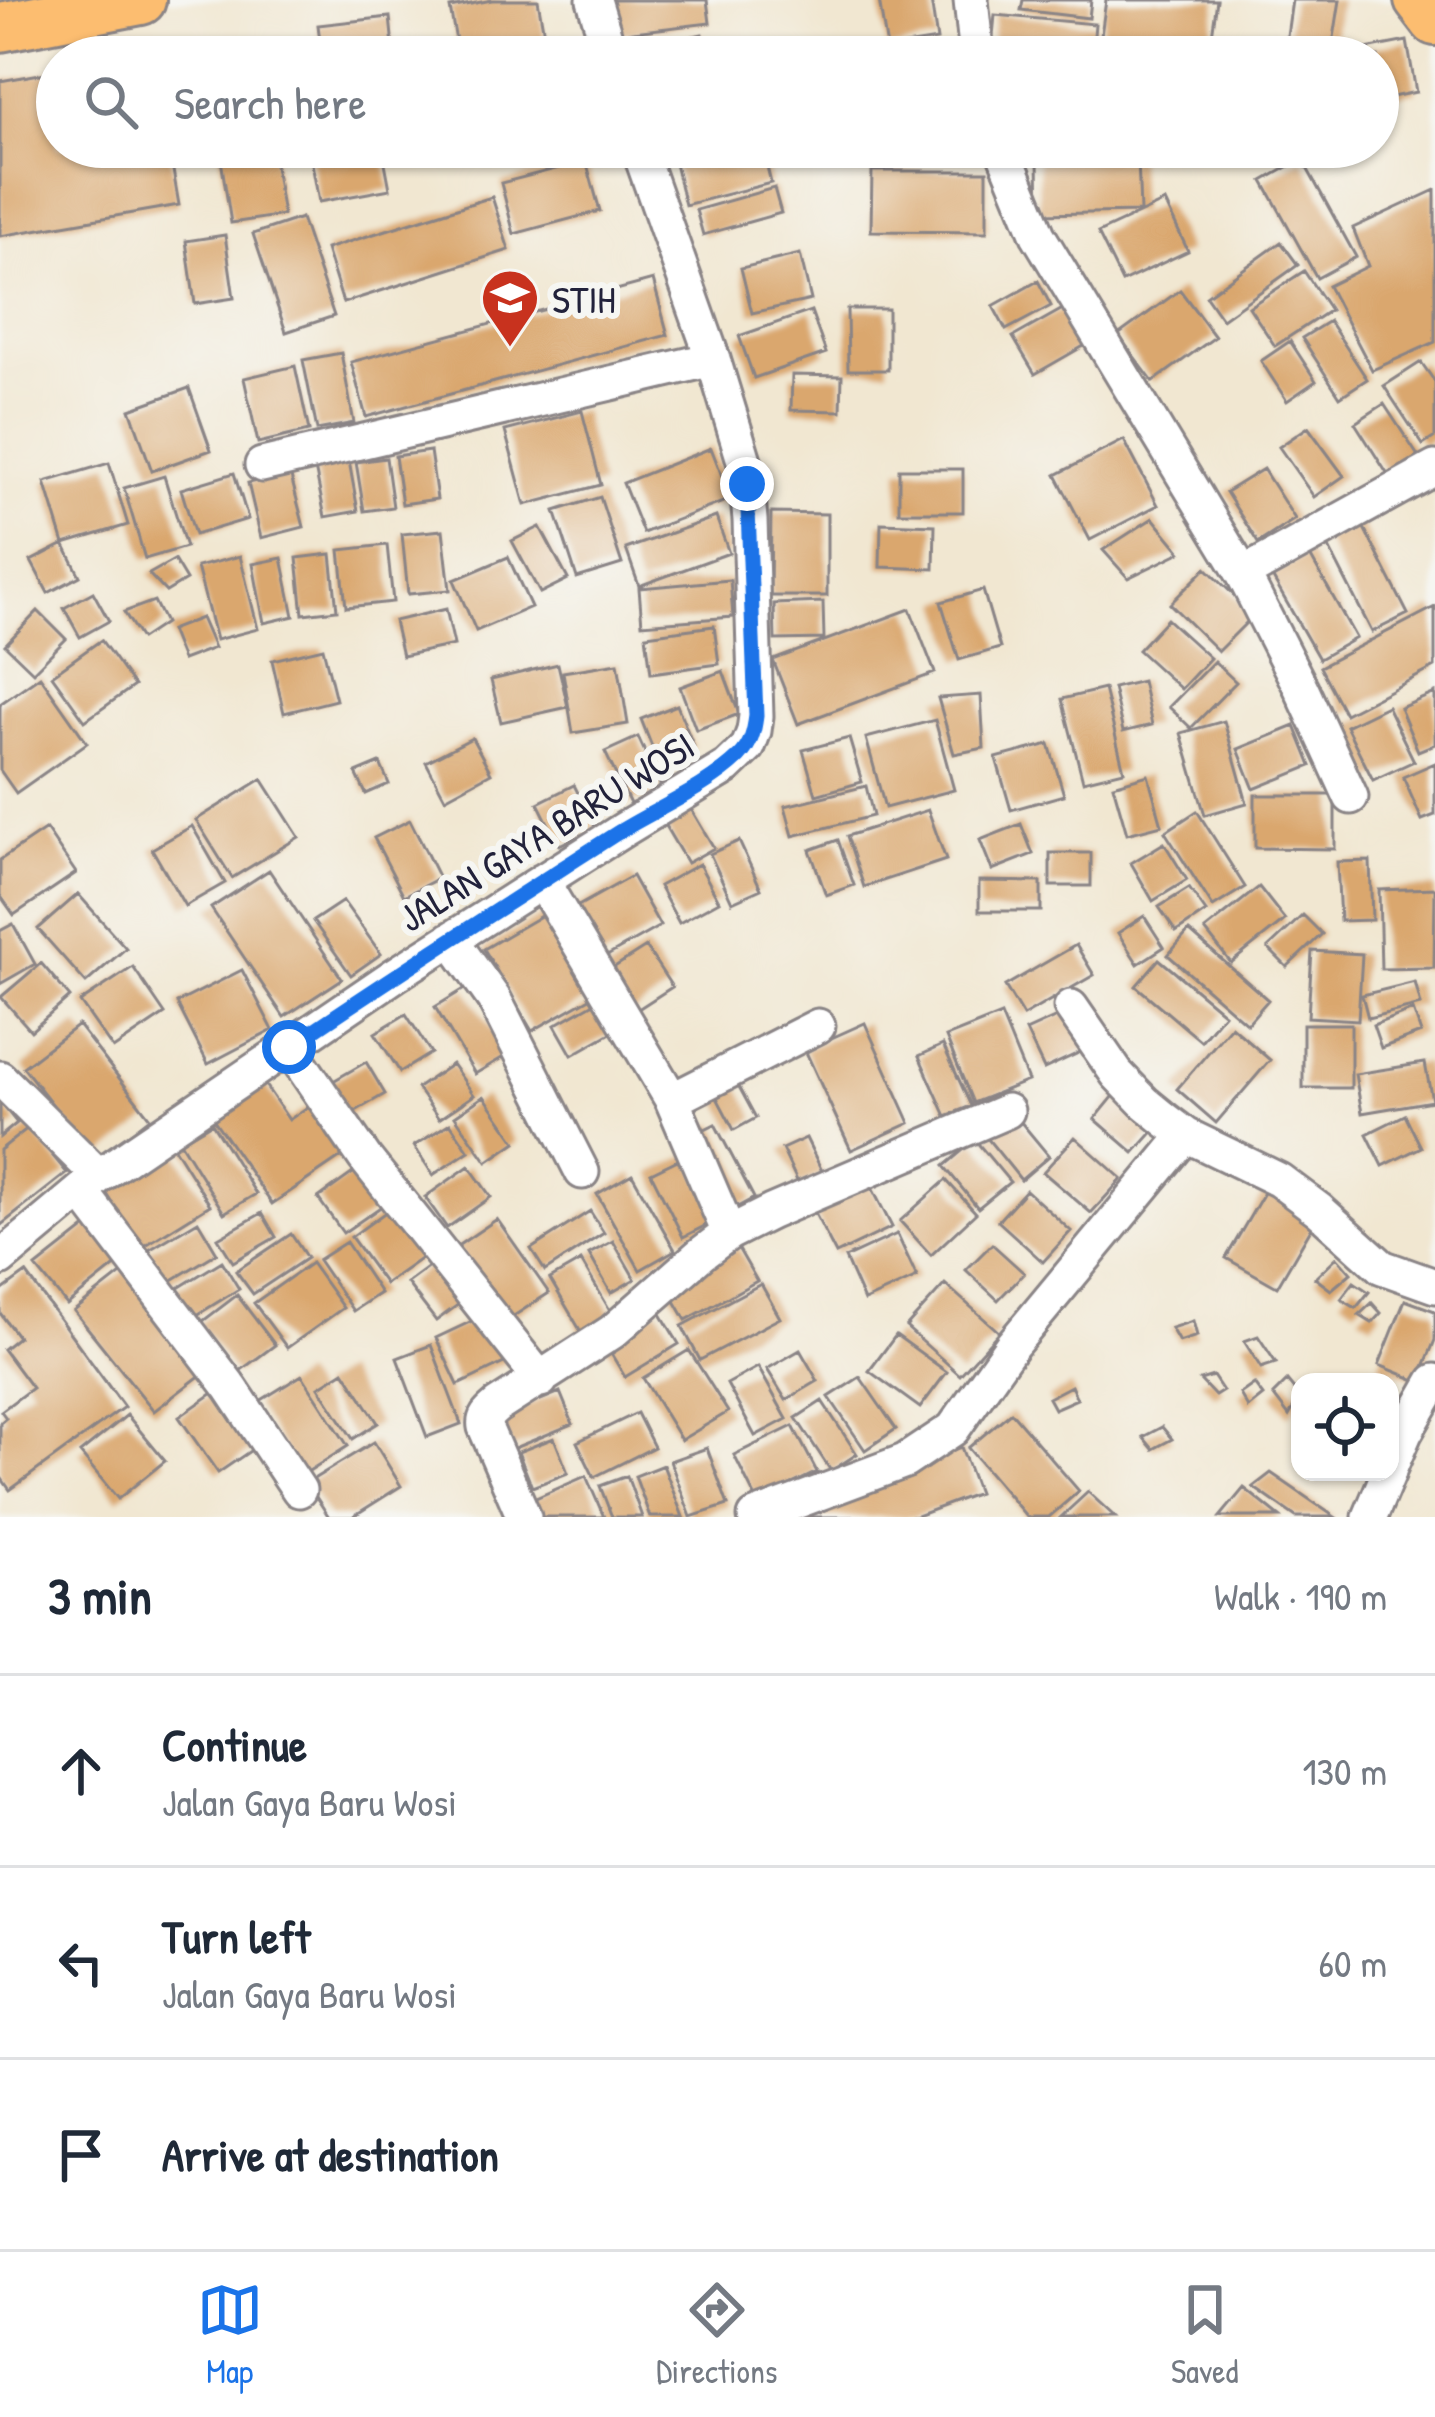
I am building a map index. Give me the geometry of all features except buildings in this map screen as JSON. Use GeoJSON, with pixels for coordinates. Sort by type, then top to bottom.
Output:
{"type":"FeatureCollection","features":[{"type":"Feature","properties":{"kind":"highway"},"geometry":{"type":"LineString","coordinates":[[28,15],[141,0]]}},
{"type":"Feature","properties":{"kind":"highway"},"geometry":{"type":"LineString","coordinates":[[1419,0],[1435,21]]}},
{"type":"Feature","properties":{"kind":"street"},"geometry":{"type":"LineString","coordinates":[[594,0],[604,36]]}},
{"type":"Feature","properties":{"kind":"street"},"geometry":{"type":"LineString","coordinates":[[971,0],[975,36]]}},
{"type":"Feature","properties":{"kind":"street","name":"JALAN GAYA BARU WOSI"},"geometry":{"type":"LineString","coordinates":[[0,1259],[90,1184],[289,1047],[451,939],[727,767],[748,747],[754,731],[745,464],[645,168]]}},
{"type":"Feature","properties":{"kind":"street"},"geometry":{"type":"LineString","coordinates":[[1011,168],[1038,235],[1244,574],[1351,797]]}},
{"type":"Feature","properties":{"kind":"street"},"geometry":{"type":"LineString","coordinates":[[262,465],[713,359]]}},
{"type":"Feature","properties":{"kind":"street"},"geometry":{"type":"LineString","coordinates":[[1244,574],[1435,468]]}},
{"type":"Feature","properties":{"kind":"street"},"geometry":{"type":"LineString","coordinates":[[542,881],[672,1100],[729,1233]]}},
{"type":"Feature","properties":{"kind":"street"},"geometry":{"type":"LineString","coordinates":[[451,939],[494,999],[582,1172]]}},
{"type":"Feature","properties":{"kind":"street"},"geometry":{"type":"LineString","coordinates":[[1071,1006],[1117,1074],[1186,1135],[1279,1180],[1319,1210],[1372,1261],[1435,1286]]}},
{"type":"Feature","properties":{"kind":"street"},"geometry":{"type":"LineString","coordinates":[[672,1100],[818,1026]]}},
{"type":"Feature","properties":{"kind":"street"},"geometry":{"type":"LineString","coordinates":[[289,1047],[365,1158],[541,1380]]}},
{"type":"Feature","properties":{"kind":"street"},"geometry":{"type":"LineString","coordinates":[[0,1078],[90,1184],[299,1490]]}},
{"type":"Feature","properties":{"kind":"street"},"geometry":{"type":"LineString","coordinates":[[524,1517],[484,1421],[497,1406],[612,1332],[729,1233],[1007,1111]]}},
{"type":"Feature","properties":{"kind":"street"},"geometry":{"type":"LineString","coordinates":[[755,1517],[905,1461],[953,1429],[1012,1346],[1186,1135]]}},
{"type":"Feature","properties":{"kind":"street"},"geometry":{"type":"LineString","coordinates":[[1399,1447],[1435,1381]]}},
{"type":"Feature","properties":{"kind":"street"},"geometry":{"type":"LineString","coordinates":[[1370,1517],[1385,1481]]}},
{"type":"Feature","properties":{"kind":"place","name":"STIH"},"geometry":{"type":"Point","coordinates":[510,349]}},
{"type":"Feature","properties":{"kind":"route"},"geometry":{"type":"LineString","coordinates":[[289,1047],[451,939],[718,773],[748,747],[756,716],[747,484]]}}]}
